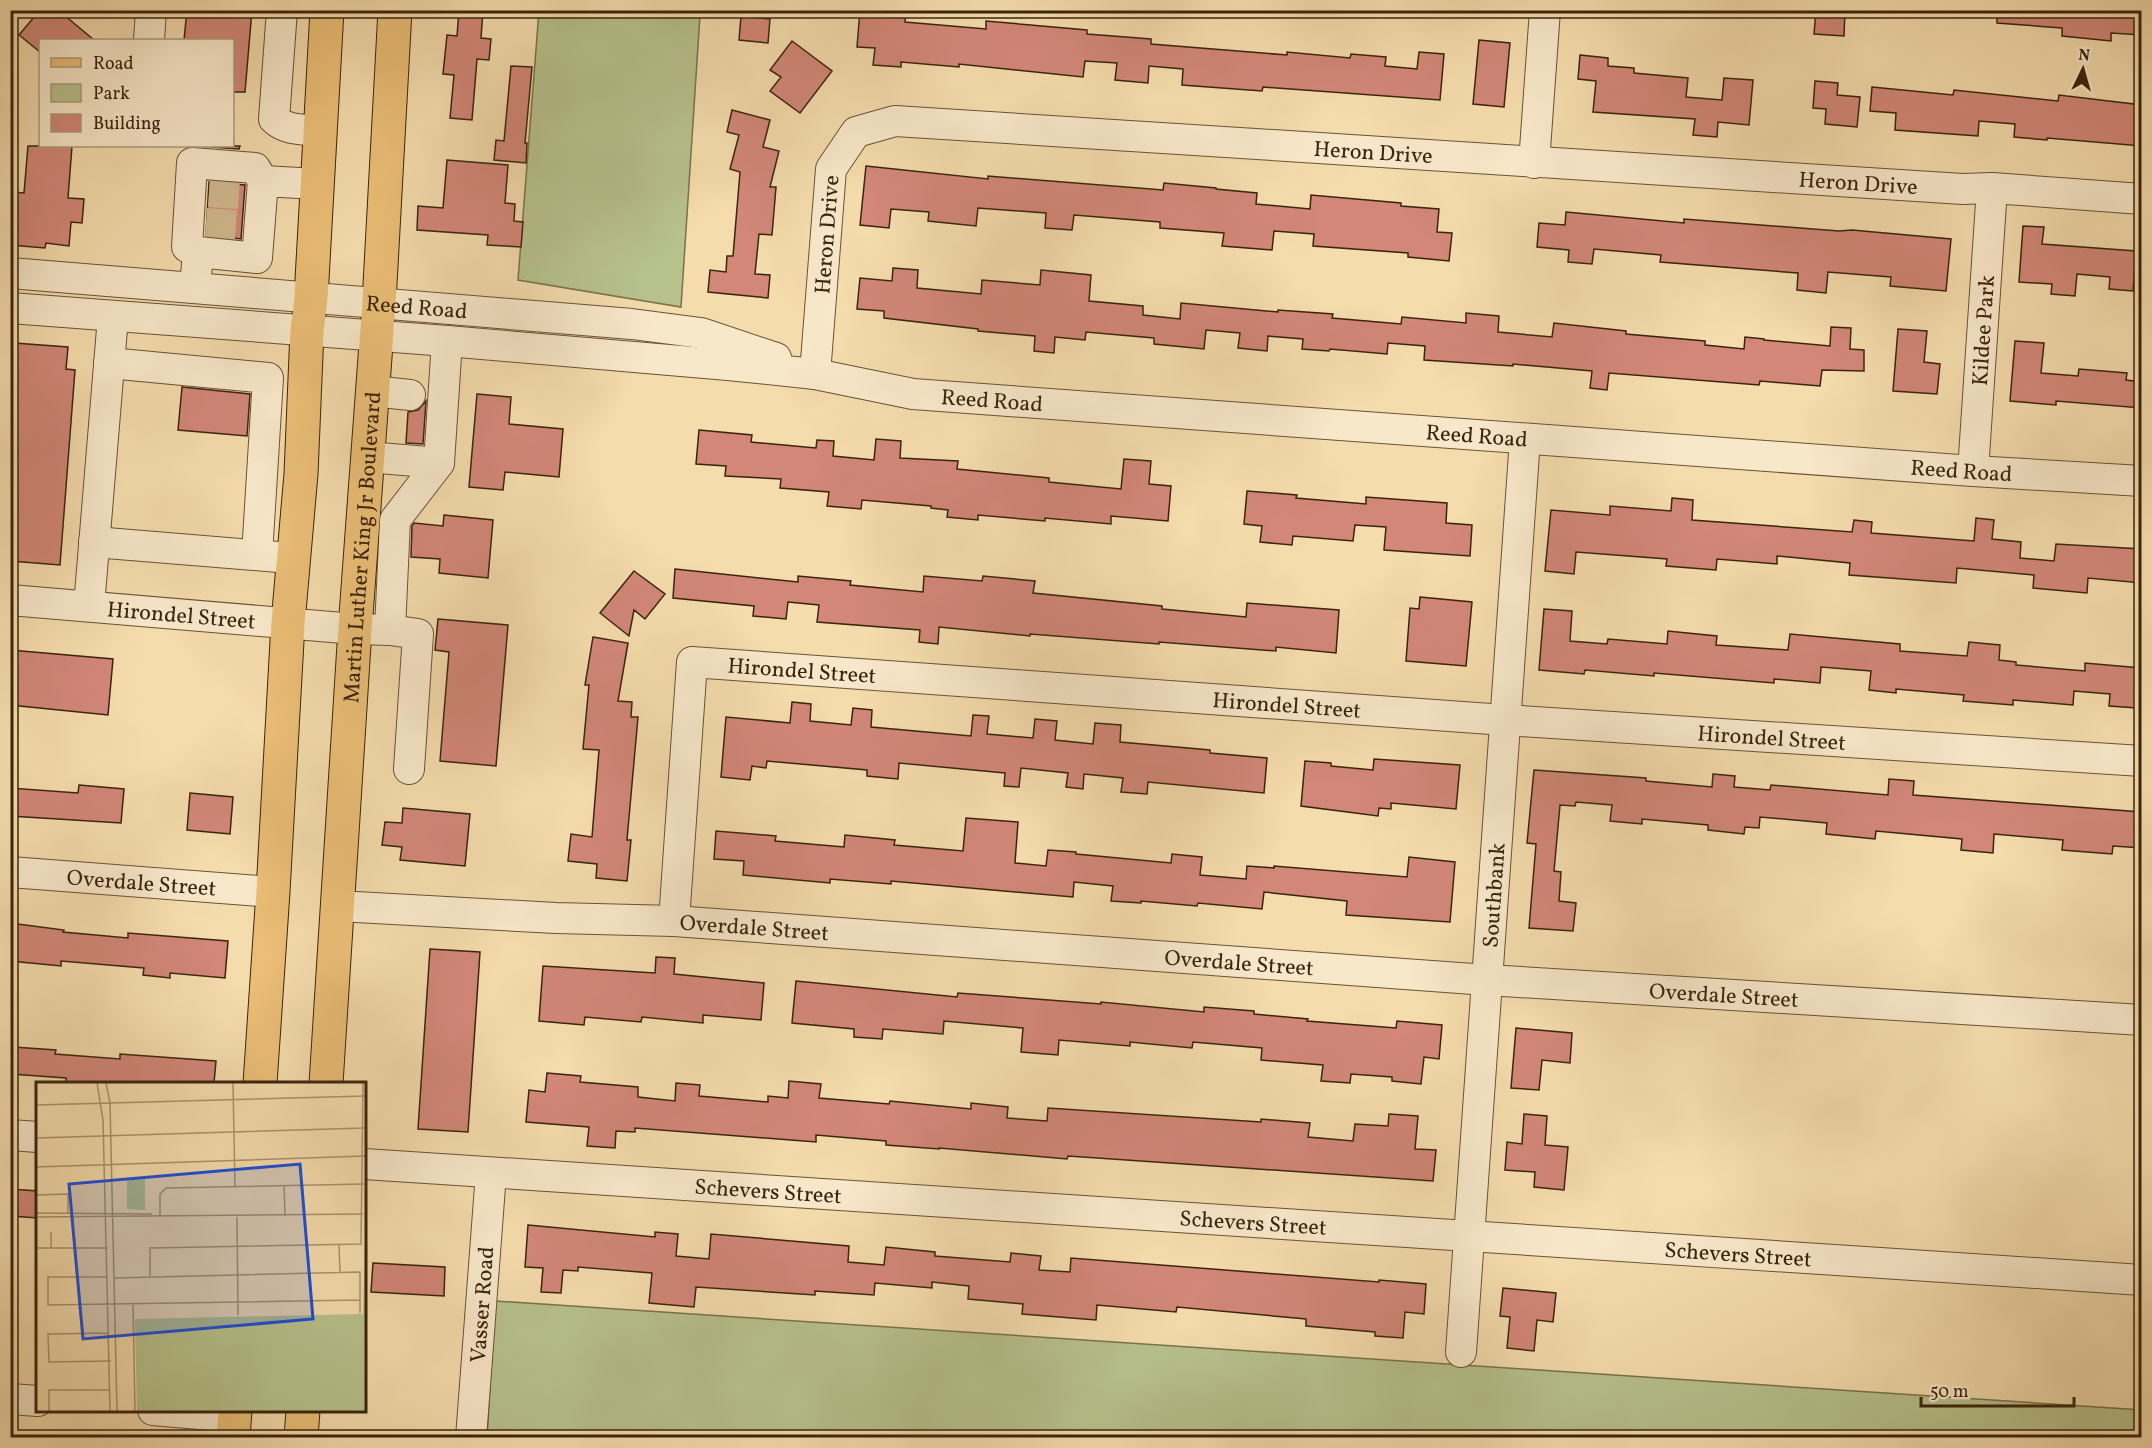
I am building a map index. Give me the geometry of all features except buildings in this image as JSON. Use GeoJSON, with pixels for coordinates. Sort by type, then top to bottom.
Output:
{"type":"FeatureCollection","features":[{"type":"Feature","properties":{"kind":"main road"},"geometry":{"type":"LineString","coordinates":[[260,1082],[288,623],[302,448],[327,10]]}},
{"type":"Feature","properties":{"kind":"main road","name":"Martin Luther King Jr Boulevard"},"geometry":{"type":"LineString","coordinates":[[326,1082],[355,628],[379,303],[396,10]]}},
{"type":"Feature","properties":{"kind":"main road"},"geometry":{"type":"LineString","coordinates":[[301,1437],[303,1412]]}},
{"type":"Feature","properties":{"kind":"street"},"geometry":{"type":"LineString","coordinates":[[149,39],[151,10]]}},
{"type":"Feature","properties":{"kind":"street"},"geometry":{"type":"LineString","coordinates":[[282,10],[274,119],[287,128],[320,131]]}},
{"type":"Feature","properties":{"kind":"street"},"geometry":{"type":"LineString","coordinates":[[1534,163],[1545,10]]}},
{"type":"Feature","properties":{"kind":"street","name":"Heron Drive"},"geometry":{"type":"LineString","coordinates":[[815,374],[831,169],[856,132],[895,121],[1534,163],[1962,189],[1992,188],[2142,199]]}},
{"type":"Feature","properties":{"kind":"street"},"geometry":{"type":"LineString","coordinates":[[192,163],[255,168],[258,191],[254,227],[257,258],[198,252],[187,247],[197,223],[199,191],[192,163]]}},
{"type":"Feature","properties":{"kind":"street"},"geometry":{"type":"LineString","coordinates":[[258,191],[317,184]]}},
{"type":"Feature","properties":{"kind":"street","name":"Kildee Park"},"geometry":{"type":"LineString","coordinates":[[1973,471],[1992,188]]}},
{"type":"Feature","properties":{"kind":"street"},"geometry":{"type":"LineString","coordinates":[[195,288],[198,252]]}},
{"type":"Feature","properties":{"kind":"street","name":"Reed Road"},"geometry":{"type":"LineString","coordinates":[[10,273],[632,324],[701,333],[815,374]]}},
{"type":"Feature","properties":{"kind":"street","name":"Reed Road"},"geometry":{"type":"LineString","coordinates":[[10,308],[447,341],[815,374],[914,394],[1973,471],[2142,481]]}},
{"type":"Feature","properties":{"kind":"street"},"geometry":{"type":"LineString","coordinates":[[89,606],[112,317]]}},
{"type":"Feature","properties":{"kind":"street"},"geometry":{"type":"LineString","coordinates":[[390,630],[395,520],[439,463],[429,397],[447,341]]}},
{"type":"Feature","properties":{"kind":"street"},"geometry":{"type":"LineString","coordinates":[[109,363],[268,378],[257,555]]}},
{"type":"Feature","properties":{"kind":"street"},"geometry":{"type":"LineString","coordinates":[[372,391],[429,397]]}},
{"type":"Feature","properties":{"kind":"street","name":"Southbank"},"geometry":{"type":"LineString","coordinates":[[1461,1352],[1525,439]]}},
{"type":"Feature","properties":{"kind":"street"},"geometry":{"type":"LineString","coordinates":[[264,442],[302,448]]}},
{"type":"Feature","properties":{"kind":"street"},"geometry":{"type":"LineString","coordinates":[[367,457],[439,463]]}},
{"type":"Feature","properties":{"kind":"street"},"geometry":{"type":"LineString","coordinates":[[364,496],[408,501]]}},
{"type":"Feature","properties":{"kind":"street"},"geometry":{"type":"LineString","coordinates":[[260,504],[298,508]]}},
{"type":"Feature","properties":{"kind":"street"},"geometry":{"type":"LineString","coordinates":[[94,542],[293,558]]}},
{"type":"Feature","properties":{"kind":"street","name":"Hirondel Street"},"geometry":{"type":"LineString","coordinates":[[10,600],[418,634],[409,769]]}},
{"type":"Feature","properties":{"kind":"street","name":"Hirondel Street"},"geometry":{"type":"LineString","coordinates":[[675,921],[692,662],[1505,720],[2142,761]]}},
{"type":"Feature","properties":{"kind":"street","name":"Overdale Street"},"geometry":{"type":"LineString","coordinates":[[10,872],[273,892]]}},
{"type":"Feature","properties":{"kind":"street","name":"Overdale Street"},"geometry":{"type":"LineString","coordinates":[[338,906],[556,918],[675,921],[1487,980],[2142,1020]]}},
{"type":"Feature","properties":{"kind":"street"},"geometry":{"type":"LineString","coordinates":[[10,1135],[36,1137]]}},
{"type":"Feature","properties":{"kind":"street","name":"Schevers Street"},"geometry":{"type":"LineString","coordinates":[[366,1164],[2142,1280]]}},
{"type":"Feature","properties":{"kind":"street","name":"Vasser Road"},"geometry":{"type":"LineString","coordinates":[[471,1437],[491,1173]]}},
{"type":"Feature","properties":{"kind":"street"},"geometry":{"type":"LineString","coordinates":[[10,1399],[36,1401]]}},
{"type":"Feature","properties":{"kind":"street"},"geometry":{"type":"LineString","coordinates":[[166,1412],[234,1422]]}},
{"type":"Feature","properties":{"kind":"green space"},"geometry":{"type":"Polygon","coordinates":[[[657,10],[700,15],[681,307],[518,280],[539,11],[657,10]]]}},
{"type":"Feature","properties":{"kind":"green space"},"geometry":{"type":"Polygon","coordinates":[[[495,1301],[2142,1410],[2141,1438],[487,1438],[495,1301]]]}},
{"type":"Feature","properties":{"kind":"tunnel"},"geometry":{"type":"LineString","coordinates":[[209,192],[250,195]]}},
{"type":"Feature","properties":{"kind":"tunnel"},"geometry":{"type":"LineString","coordinates":[[206,223],[248,226]]}}]}
